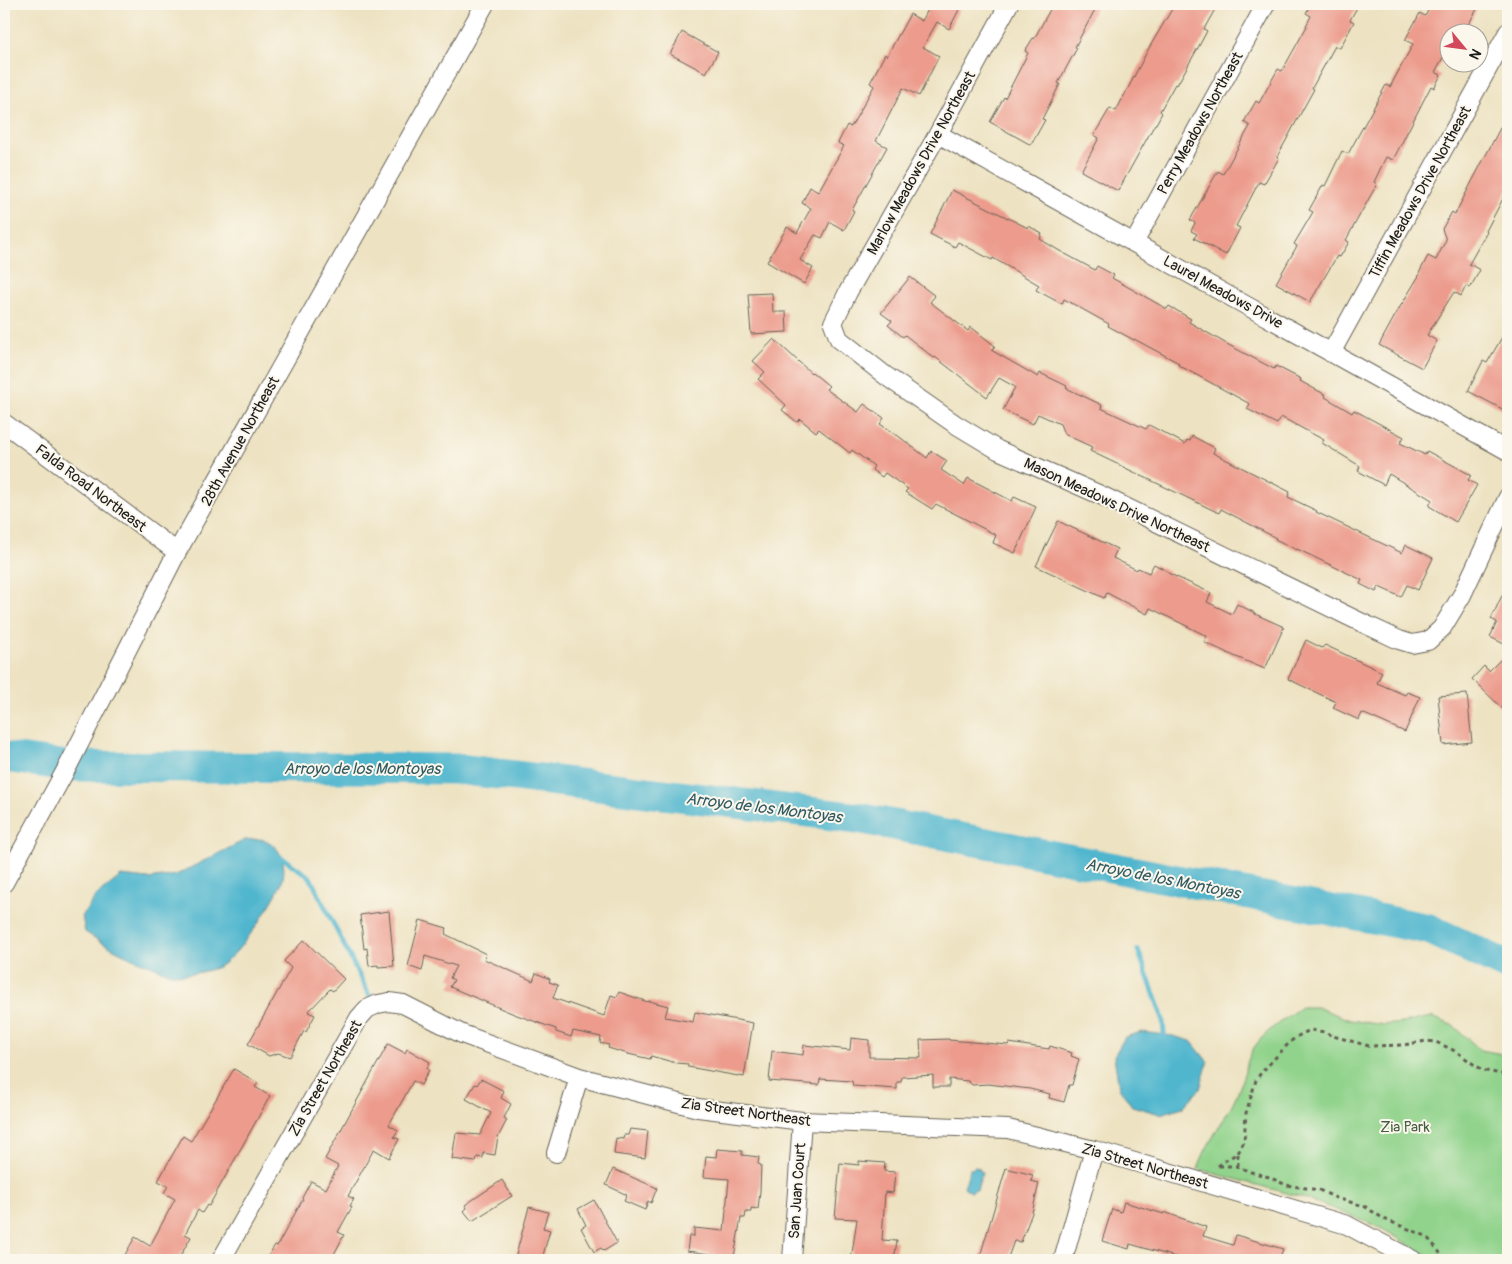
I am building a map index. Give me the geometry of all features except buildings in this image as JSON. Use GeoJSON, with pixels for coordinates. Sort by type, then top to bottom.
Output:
{"type":"FeatureCollection","features":[{"type":"Feature","properties":{"kind":"street","name":"28th Avenue Northeast"},"geometry":{"type":"LineString","coordinates":[[4,883],[68,766],[178,552],[486,4]]}},
{"type":"Feature","properties":{"kind":"street","name":"Marlow Meadows Drive Northeast"},"geometry":{"type":"LineString","coordinates":[[833,323],[848,292],[1009,4]]}},
{"type":"Feature","properties":{"kind":"street","name":"Perry Meadows Northeast"},"geometry":{"type":"LineString","coordinates":[[1134,243],[1266,4]]}},
{"type":"Feature","properties":{"kind":"street","name":"Tiffin Meadows Drive Northeast"},"geometry":{"type":"LineString","coordinates":[[1331,353],[1508,32]]}},
{"type":"Feature","properties":{"kind":"street","name":"Laurel Meadows Drive"},"geometry":{"type":"LineString","coordinates":[[938,134],[1508,451]]}},
{"type":"Feature","properties":{"kind":"street","name":"Mason Meadows Drive Northeast"},"geometry":{"type":"LineString","coordinates":[[833,323],[839,339],[886,376],[955,424],[998,450],[1105,497],[1399,640],[1412,644],[1428,641],[1442,628],[1462,595],[1508,497]]}},
{"type":"Feature","properties":{"kind":"street","name":"Falda Road Northeast"},"geometry":{"type":"LineString","coordinates":[[4,423],[178,552]]}},
{"type":"Feature","properties":{"kind":"street","name":"Zia Street Northeast"},"geometry":{"type":"LineString","coordinates":[[221,1260],[359,1018],[367,1009],[389,1002],[403,1004],[462,1034],[579,1077],[698,1108],[802,1121],[1008,1129],[1094,1150],[1347,1225],[1413,1260]]}},
{"type":"Feature","properties":{"kind":"street"},"geometry":{"type":"LineString","coordinates":[[556,1153],[579,1077]]}},
{"type":"Feature","properties":{"kind":"street","name":"San Juan Court"},"geometry":{"type":"LineString","coordinates":[[792,1260],[802,1121]]}},
{"type":"Feature","properties":{"kind":"street"},"geometry":{"type":"LineString","coordinates":[[1063,1260],[1094,1150]]}},
{"type":"Feature","properties":{"kind":"path"},"geometry":{"type":"LineString","coordinates":[[1238,1166],[1238,1153],[1244,1142],[1246,1113],[1256,1080],[1290,1042],[1310,1030],[1325,1032],[1369,1046],[1403,1045],[1426,1040],[1436,1042],[1457,1052],[1486,1071],[1508,1075]]}},
{"type":"Feature","properties":{"kind":"path"},"geometry":{"type":"LineString","coordinates":[[1218,1166],[1238,1153]]}},
{"type":"Feature","properties":{"kind":"path"},"geometry":{"type":"LineString","coordinates":[[1444,1260],[1457,1257],[1466,1260]]}},
{"type":"Feature","properties":{"kind":"green space","name":"Zia Park"},"geometry":{"type":"Polygon","coordinates":[[[1301,1007],[1317,1007],[1350,1020],[1384,1025],[1431,1017],[1454,1026],[1480,1050],[1508,1055],[1508,1260],[1435,1260],[1381,1228],[1339,1211],[1301,1197],[1198,1169],[1206,1150],[1237,1094],[1254,1047],[1268,1032],[1301,1007]]]}},
{"type":"Feature","properties":{"kind":"water"},"geometry":{"type":"Polygon","coordinates":[[[262,839],[275,847],[282,858],[283,878],[271,904],[254,929],[236,952],[220,966],[196,973],[169,973],[110,947],[85,932],[82,916],[97,895],[121,876],[148,879],[176,875],[245,840],[262,839]]]}},
{"type":"Feature","properties":{"kind":"water"},"geometry":{"type":"Polygon","coordinates":[[[1142,1032],[1173,1036],[1191,1041],[1208,1062],[1200,1089],[1183,1107],[1160,1114],[1132,1106],[1119,1088],[1114,1056],[1125,1037],[1142,1032]]]}},
{"type":"Feature","properties":{"kind":"water"},"geometry":{"type":"Polygon","coordinates":[[[979,1168],[982,1172],[977,1190],[971,1192],[964,1187],[970,1169],[979,1168]]]}},
{"type":"Feature","properties":{"kind":"waterway","name":"Arroyo de los Montoyas"},"geometry":{"type":"LineString","coordinates":[[4,757],[68,766],[458,769],[858,818],[1429,929],[1508,966]]}},
{"type":"Feature","properties":{"kind":"waterway"},"geometry":{"type":"LineString","coordinates":[[281,857],[310,877],[373,1003]]}},
{"type":"Feature","properties":{"kind":"waterway"},"geometry":{"type":"LineString","coordinates":[[1138,950],[1163,1019],[1164,1035]]}}]}
